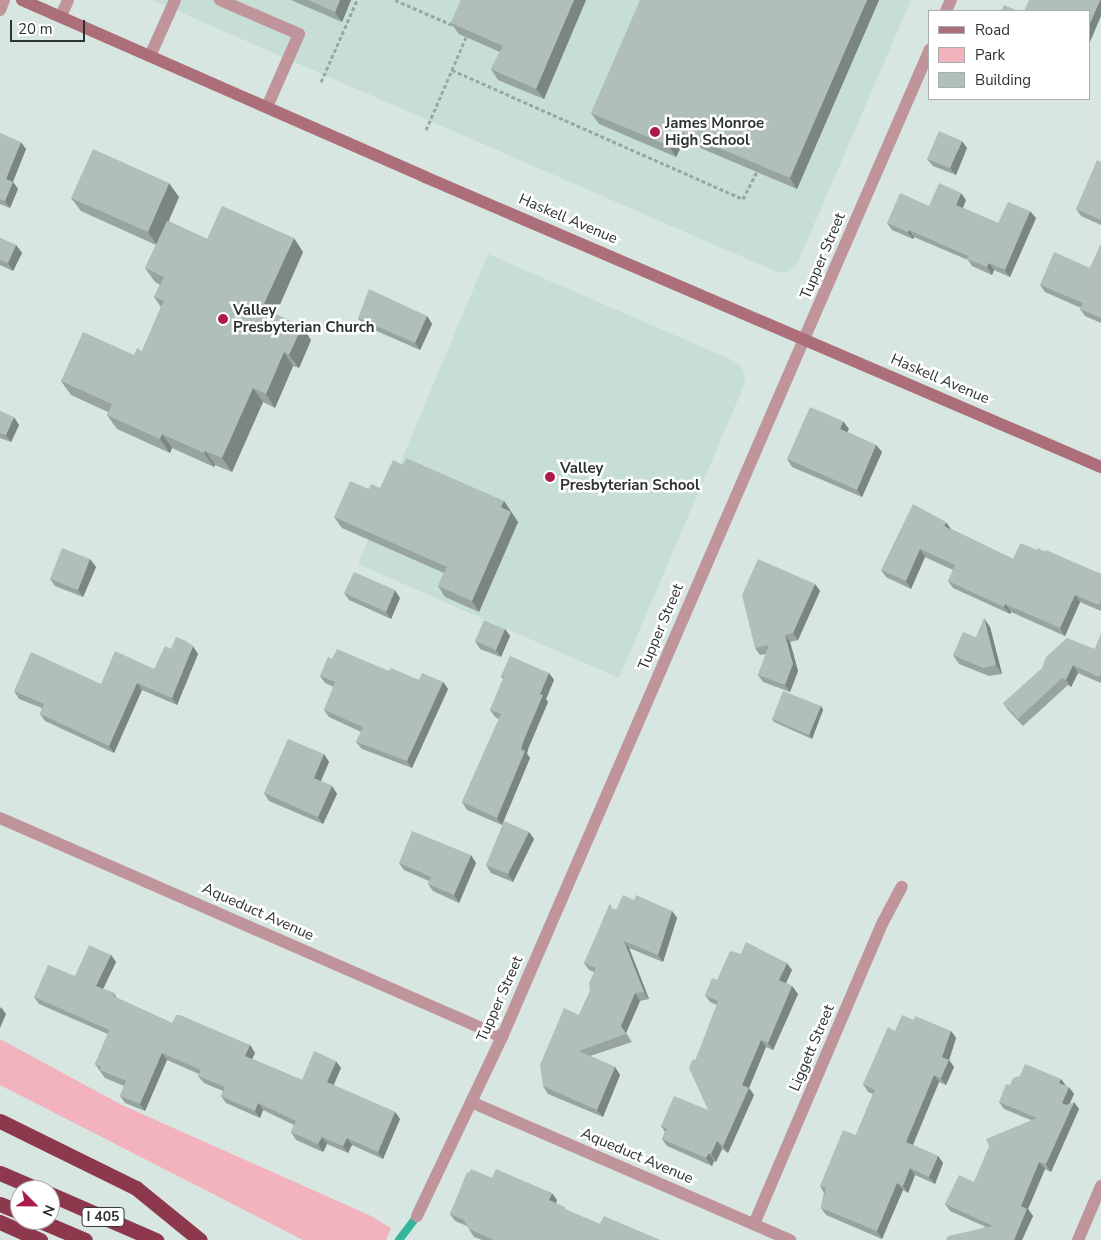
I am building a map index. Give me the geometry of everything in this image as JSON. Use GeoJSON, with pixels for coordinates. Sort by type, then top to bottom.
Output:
{"type":"FeatureCollection","features":[{"type":"Feature","properties":{"kind":"highway"},"geometry":{"type":"LineString","coordinates":[[0,1121],[136,1188],[200,1240]]}},
{"type":"Feature","properties":{"kind":"highway"},"geometry":{"type":"LineString","coordinates":[[0,1173],[16,1180]]}},
{"type":"Feature","properties":{"kind":"highway","name":"I 405"},"geometry":{"type":"LineString","coordinates":[[60,1198],[156,1240]]}},
{"type":"Feature","properties":{"kind":"highway"},"geometry":{"type":"LineString","coordinates":[[0,1222],[40,1240]]}},
{"type":"Feature","properties":{"kind":"highway"},"geometry":{"type":"LineString","coordinates":[[60,1229],[85,1240]]}},
{"type":"Feature","properties":{"kind":"main road","name":"Haskell Avenue"},"geometry":{"type":"LineString","coordinates":[[22,0],[425,177],[1101,467]]}},
{"type":"Feature","properties":{"kind":"street"},"geometry":{"type":"LineString","coordinates":[[0,10],[4,0]]}},
{"type":"Feature","properties":{"kind":"street"},"geometry":{"type":"LineString","coordinates":[[61,16],[68,0]]}},
{"type":"Feature","properties":{"kind":"street"},"geometry":{"type":"LineString","coordinates":[[150,56],[175,0]]}},
{"type":"Feature","properties":{"kind":"street"},"geometry":{"type":"LineString","coordinates":[[220,0],[299,34],[267,107]]}},
{"type":"Feature","properties":{"kind":"street","name":"Tupper Street"},"geometry":{"type":"LineString","coordinates":[[417,1216],[502,1037],[928,55]]}},
{"type":"Feature","properties":{"kind":"street","name":"Aqueduct Avenue"},"geometry":{"type":"LineString","coordinates":[[0,818],[502,1037]]}},
{"type":"Feature","properties":{"kind":"street","name":"Liggett Street"},"geometry":{"type":"LineString","coordinates":[[754,1224],[883,922],[902,887]]}},
{"type":"Feature","properties":{"kind":"street","name":"Aqueduct Avenue"},"geometry":{"type":"LineString","coordinates":[[471,1102],[790,1240]]}},
{"type":"Feature","properties":{"kind":"street"},"geometry":{"type":"LineString","coordinates":[[1078,1240],[1101,1186]]}},
{"type":"Feature","properties":{"kind":"path"},"geometry":{"type":"LineString","coordinates":[[321,82],[357,0]]}},
{"type":"Feature","properties":{"kind":"path"},"geometry":{"type":"LineString","coordinates":[[395,0],[459,27]]}},
{"type":"Feature","properties":{"kind":"path"},"geometry":{"type":"LineString","coordinates":[[426,130],[466,37]]}},
{"type":"Feature","properties":{"kind":"path"},"geometry":{"type":"LineString","coordinates":[[452,70],[743,199],[757,172]]}},
{"type":"Feature","properties":{"kind":"shaded area","name":"James Monroe High School"},"geometry":{"type":"Polygon","coordinates":[[[152,0],[911,0],[797,264],[788,272],[777,272],[152,0]]]}},
{"type":"Feature","properties":{"kind":"shaded area","name":"Valley Presbyterian School"},"geometry":{"type":"Polygon","coordinates":[[[488,254],[732,360],[741,366],[744,372],[745,380],[742,390],[619,678],[358,564],[488,254]]]}},
{"type":"Feature","properties":{"kind":"green space"},"geometry":{"type":"Polygon","coordinates":[[[0,1039],[122,1105],[369,1215],[391,1228],[386,1240],[303,1240],[0,1085],[0,1039]]]}},
{"type":"Feature","properties":{"kind":"building"},"geometry":{"type":"Polygon","coordinates":[[[308,0],[340,0],[335,12],[308,0]]]}},
{"type":"Feature","properties":{"kind":"building"},"geometry":{"type":"Polygon","coordinates":[[[461,0],[574,0],[536,89],[491,69],[503,46],[451,23],[461,0]]]}},
{"type":"Feature","properties":{"kind":"building"},"geometry":{"type":"Polygon","coordinates":[[[640,0],[867,0],[790,178],[676,130],[669,146],[591,113],[640,0]]]}},
{"type":"Feature","properties":{"kind":"building"},"geometry":{"type":"Polygon","coordinates":[[[1029,0],[1100,0],[1091,21],[1091,10],[1024,10],[1029,0]]]}},
{"type":"Feature","properties":{"kind":"building"},"geometry":{"type":"Polygon","coordinates":[[[1004,5],[1016,10],[1002,10],[1004,5]]]}},
{"type":"Feature","properties":{"kind":"building"},"geometry":{"type":"Polygon","coordinates":[[[939,131],[962,141],[950,168],[927,159],[939,131]]]}},
{"type":"Feature","properties":{"kind":"building"},"geometry":{"type":"Polygon","coordinates":[[[0,133],[21,142],[6,179],[13,182],[5,201],[0,199],[0,133]]]}},
{"type":"Feature","properties":{"kind":"building"},"geometry":{"type":"Polygon","coordinates":[[[93,149],[169,183],[148,232],[71,198],[93,149]]]}},
{"type":"Feature","properties":{"kind":"building"},"geometry":{"type":"Polygon","coordinates":[[[1097,160],[1101,162],[1101,220],[1076,209],[1097,160]]]}},
{"type":"Feature","properties":{"kind":"building"},"geometry":{"type":"Polygon","coordinates":[[[939,183],[961,193],[956,205],[998,223],[1008,202],[1030,211],[1005,270],[989,263],[987,267],[967,259],[968,256],[909,230],[908,232],[887,223],[900,193],[929,206],[939,183]]]}},
{"type":"Feature","properties":{"kind":"building","name":"Valley Presbyterian Church"},"geometry":{"type":"Polygon","coordinates":[[[222,206],[294,238],[262,308],[302,326],[289,355],[284,352],[266,394],[253,388],[222,458],[205,451],[204,453],[162,434],[160,439],[107,415],[112,404],[61,381],[83,332],[134,355],[137,348],[142,351],[164,301],[154,297],[164,277],[145,268],[167,221],[207,239],[222,206]]]}},
{"type":"Feature","properties":{"kind":"building"},"geometry":{"type":"Polygon","coordinates":[[[0,238],[16,245],[8,263],[0,260],[0,238]]]}},
{"type":"Feature","properties":{"kind":"building"},"geometry":{"type":"Polygon","coordinates":[[[1101,244],[1101,318],[1080,309],[1083,303],[1040,285],[1054,252],[1090,268],[1101,244]]]}},
{"type":"Feature","properties":{"kind":"building"},"geometry":{"type":"Polygon","coordinates":[[[369,289],[427,316],[415,343],[358,318],[369,289]]]}},
{"type":"Feature","properties":{"kind":"building"},"geometry":{"type":"Polygon","coordinates":[[[810,407],[843,421],[840,429],[876,445],[857,490],[787,459],[810,407]]]}},
{"type":"Feature","properties":{"kind":"building"},"geometry":{"type":"Polygon","coordinates":[[[0,411],[14,417],[6,435],[0,433],[0,411]]]}},
{"type":"Feature","properties":{"kind":"building"},"geometry":{"type":"Polygon","coordinates":[[[406,458],[504,501],[501,507],[511,512],[472,601],[438,586],[447,567],[334,517],[350,481],[369,489],[371,484],[380,488],[393,460],[403,465],[406,458]]]}},
{"type":"Feature","properties":{"kind":"building"},"geometry":{"type":"Polygon","coordinates":[[[913,504],[946,522],[944,526],[1013,559],[1020,544],[1023,544],[1037,550],[1038,548],[1046,552],[1046,550],[1101,574],[1101,600],[1099,605],[1075,595],[1060,628],[1005,604],[1004,607],[948,581],[955,565],[920,549],[906,581],[881,570],[913,504]]]}},
{"type":"Feature","properties":{"kind":"building"},"geometry":{"type":"Polygon","coordinates":[[[62,548],[90,559],[78,590],[50,579],[62,548]]]}},
{"type":"Feature","properties":{"kind":"building"},"geometry":{"type":"Polygon","coordinates":[[[758,559],[815,584],[793,633],[785,635],[793,664],[785,685],[758,675],[769,645],[755,648],[742,595],[758,559]]]}},
{"type":"Feature","properties":{"kind":"building"},"geometry":{"type":"Polygon","coordinates":[[[354,572],[395,590],[386,612],[344,593],[354,572]]]}},
{"type":"Feature","properties":{"kind":"building"},"geometry":{"type":"Polygon","coordinates":[[[984,618],[996,665],[983,668],[953,655],[963,632],[976,637],[984,618]]]}},
{"type":"Feature","properties":{"kind":"building"},"geometry":{"type":"Polygon","coordinates":[[[484,620],[505,629],[496,650],[475,641],[484,620]]]}},
{"type":"Feature","properties":{"kind":"building"},"geometry":{"type":"Polygon","coordinates":[[[1101,634],[1101,673],[1099,677],[1073,665],[1066,680],[1062,678],[1018,719],[1003,703],[1042,668],[1046,657],[1067,638],[1095,649],[1101,634]]]}},
{"type":"Feature","properties":{"kind":"building"},"geometry":{"type":"Polygon","coordinates":[[[176,637],[193,646],[172,698],[137,683],[109,746],[40,714],[44,704],[14,691],[31,652],[101,684],[115,651],[154,669],[165,646],[171,649],[176,637]]]}},
{"type":"Feature","properties":{"kind":"building"},"geometry":{"type":"Polygon","coordinates":[[[337,649],[389,671],[391,668],[419,680],[422,673],[443,682],[407,761],[356,742],[363,727],[324,710],[335,682],[320,676],[328,657],[332,659],[337,649]]]}},
{"type":"Feature","properties":{"kind":"building"},"geometry":{"type":"Polygon","coordinates":[[[510,656],[549,673],[540,694],[543,695],[523,742],[521,749],[525,751],[497,818],[462,802],[501,714],[490,710],[504,677],[501,676],[510,656]]]}},
{"type":"Feature","properties":{"kind":"building"},"geometry":{"type":"Polygon","coordinates":[[[783,691],[821,706],[809,735],[772,719],[783,691]]]}},
{"type":"Feature","properties":{"kind":"building"},"geometry":{"type":"Polygon","coordinates":[[[288,739],[324,754],[314,778],[332,786],[318,817],[264,793],[288,739]]]}},
{"type":"Feature","properties":{"kind":"building"},"geometry":{"type":"Polygon","coordinates":[[[504,821],[529,832],[508,874],[486,865],[504,821]]]}},
{"type":"Feature","properties":{"kind":"building"},"geometry":{"type":"Polygon","coordinates":[[[412,831],[471,855],[454,895],[428,884],[431,877],[399,863],[412,831]]]}},
{"type":"Feature","properties":{"kind":"building"},"geometry":{"type":"Polygon","coordinates":[[[623,895],[634,900],[636,895],[672,911],[658,955],[624,941],[644,992],[635,993],[621,1026],[626,1034],[579,1051],[615,1067],[597,1110],[543,1086],[540,1065],[564,1008],[579,1015],[590,991],[589,983],[596,968],[584,963],[610,903],[612,908],[616,910],[623,895]]]}},
{"type":"Feature","properties":{"kind":"building"},"geometry":{"type":"Polygon","coordinates":[[[746,942],[787,963],[779,980],[792,986],[768,1043],[761,1040],[742,1085],[749,1088],[723,1146],[717,1141],[711,1154],[709,1153],[706,1158],[662,1139],[667,1129],[661,1126],[674,1096],[708,1110],[689,1068],[692,1060],[696,1059],[718,1001],[705,995],[712,978],[717,980],[730,951],[741,954],[746,942]]]}},
{"type":"Feature","properties":{"kind":"building"},"geometry":{"type":"Polygon","coordinates":[[[89,945],[111,955],[96,986],[114,993],[113,996],[172,1023],[176,1015],[180,1015],[250,1045],[245,1056],[302,1080],[314,1051],[336,1061],[327,1082],[395,1112],[378,1152],[347,1138],[343,1146],[322,1137],[318,1144],[291,1132],[296,1121],[258,1103],[255,1111],[221,1096],[225,1087],[198,1076],[201,1070],[162,1053],[140,1104],[120,1096],[126,1081],[100,1070],[101,1067],[95,1064],[109,1030],[34,997],[48,965],[75,976],[89,945]]]}},
{"type":"Feature","properties":{"kind":"building"},"geometry":{"type":"Polygon","coordinates":[[[902,1015],[914,1020],[915,1016],[951,1031],[942,1057],[949,1060],[941,1078],[934,1075],[906,1142],[938,1156],[929,1177],[910,1168],[903,1186],[897,1183],[877,1231],[821,1208],[826,1188],[820,1186],[843,1130],[856,1135],[875,1090],[863,1084],[888,1027],[895,1031],[902,1015]]]}},
{"type":"Feature","properties":{"kind":"building"},"geometry":{"type":"Polygon","coordinates":[[[1025,1064],[1061,1079],[1059,1083],[1069,1087],[1062,1103],[1066,1105],[1074,1102],[1046,1164],[1039,1162],[1021,1206],[1027,1209],[1014,1240],[946,1240],[948,1236],[993,1226],[945,1204],[959,1175],[974,1182],[989,1146],[986,1139],[1037,1118],[999,1102],[1006,1084],[1010,1085],[1013,1078],[1020,1076],[1025,1064]]]}},
{"type":"Feature","properties":{"kind":"building"},"geometry":{"type":"Polygon","coordinates":[[[471,1169],[492,1178],[496,1169],[552,1193],[549,1200],[565,1207],[565,1209],[600,1224],[604,1216],[660,1240],[494,1240],[469,1229],[464,1220],[450,1214],[467,1172],[469,1173],[471,1169]]]}},
{"type":"Feature","properties":{"kind":"waterway"},"geometry":{"type":"LineString","coordinates":[[399,1240],[417,1216]]}},
{"type":"Feature","properties":{"kind":"place","name":"James Monroe High School"},"geometry":{"type":"Point","coordinates":[655,132]}},
{"type":"Feature","properties":{"kind":"place","name":"Valley Presbyterian Church"},"geometry":{"type":"Point","coordinates":[223,319]}},
{"type":"Feature","properties":{"kind":"place","name":"Valley Presbyterian School"},"geometry":{"type":"Point","coordinates":[550,477]}}]}
